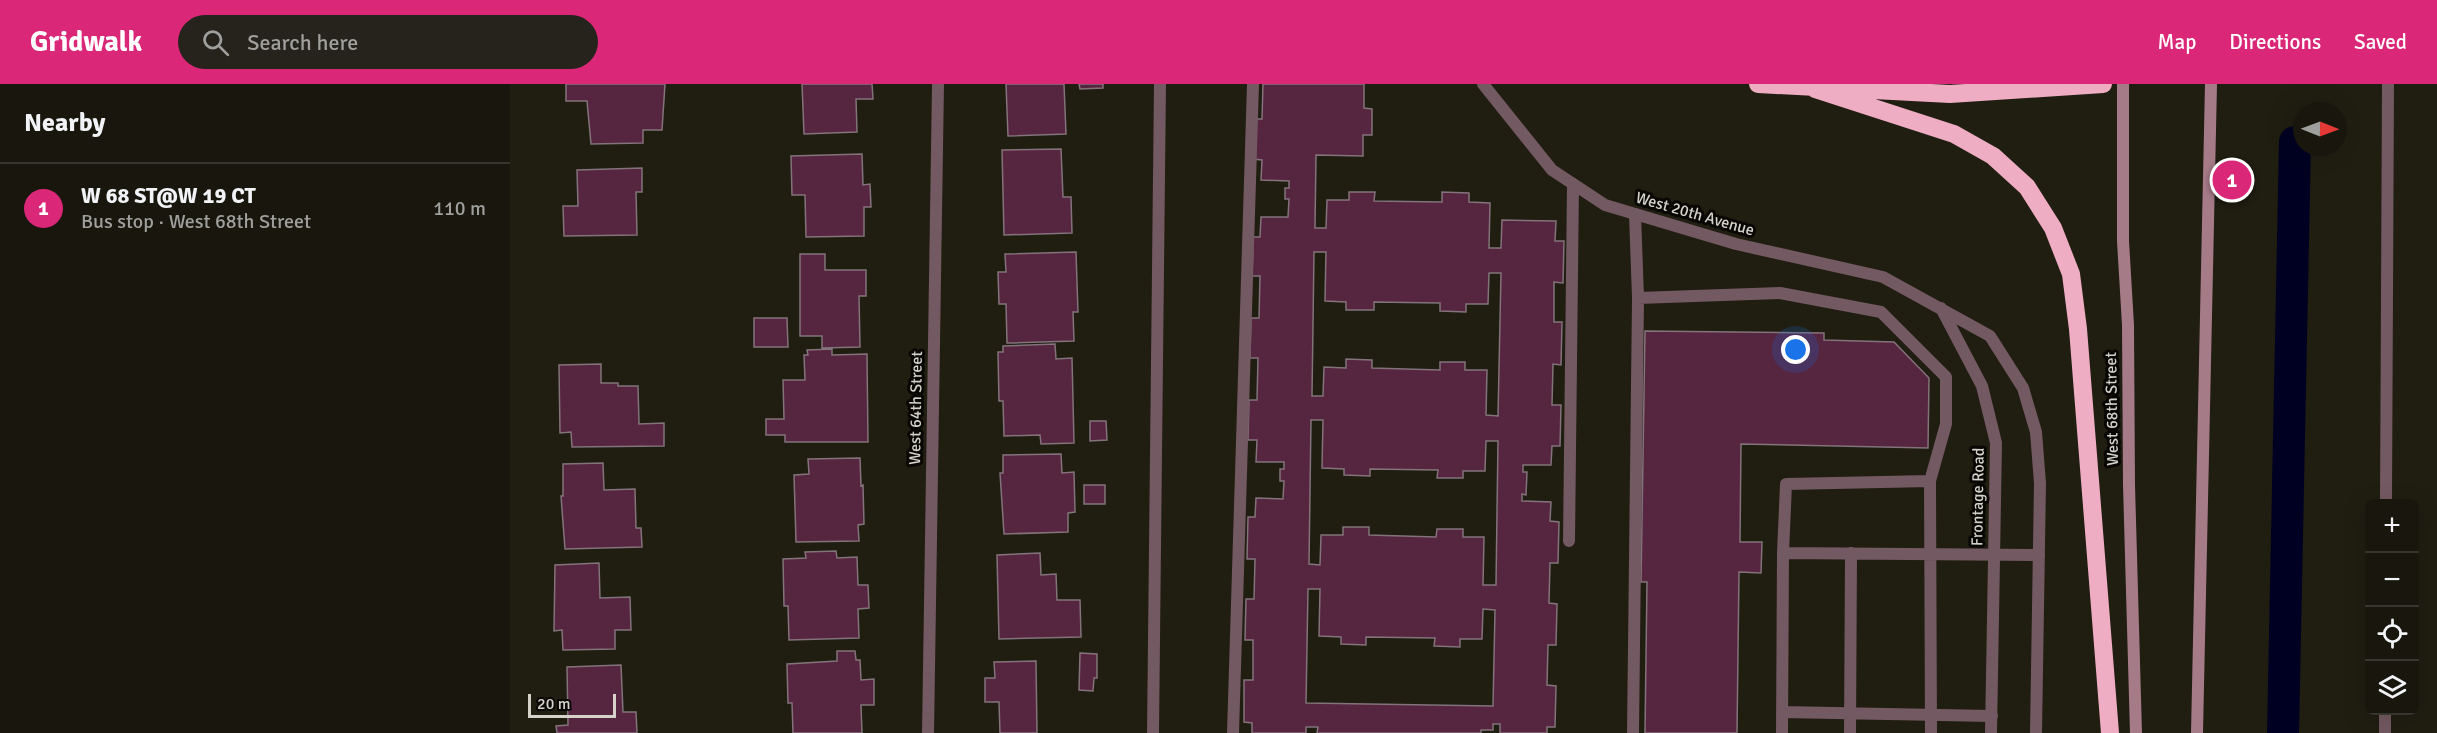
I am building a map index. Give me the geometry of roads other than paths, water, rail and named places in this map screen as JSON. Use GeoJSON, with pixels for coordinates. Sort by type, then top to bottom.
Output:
{"type":"FeatureCollection","features":[{"type":"Feature","properties":{"kind":"highway"},"geometry":{"type":"LineString","coordinates":[[1758,84],[1950,93],[2103,84]]}},
{"type":"Feature","properties":{"kind":"highway"},"geometry":{"type":"LineString","coordinates":[[1815,88],[1954,134],[1994,156],[2026,188],[2053,228],[2071,274],[2078,330],[2110,733]]}},
{"type":"Feature","properties":{"kind":"main road","name":"West 68th Street"},"geometry":{"type":"LineString","coordinates":[[2123,84],[2123,241],[2136,733]]}},
{"type":"Feature","properties":{"kind":"main road"},"geometry":{"type":"LineString","coordinates":[[2197,733],[2211,84]]}},
{"type":"Feature","properties":{"kind":"street","name":"West 64th Street"},"geometry":{"type":"LineString","coordinates":[[928,733],[938,84]]}},
{"type":"Feature","properties":{"kind":"street"},"geometry":{"type":"LineString","coordinates":[[1153,733],[1160,84]]}},
{"type":"Feature","properties":{"kind":"street"},"geometry":{"type":"LineString","coordinates":[[1233,733],[1253,84]]}},
{"type":"Feature","properties":{"kind":"street","name":"West 20th Avenue"},"geometry":{"type":"LineString","coordinates":[[1483,84],[1552,170],[1605,205],[1736,244],[1883,277],[1941,307]]}},
{"type":"Feature","properties":{"kind":"street"},"geometry":{"type":"LineString","coordinates":[[2386,499],[2388,84]]}},
{"type":"Feature","properties":{"kind":"street"},"geometry":{"type":"LineString","coordinates":[[1569,541],[1573,184]]}},
{"type":"Feature","properties":{"kind":"street"},"geometry":{"type":"LineString","coordinates":[[1633,733],[1638,298],[1635,214]]}},
{"type":"Feature","properties":{"kind":"street"},"geometry":{"type":"LineString","coordinates":[[1638,298],[1780,293],[1881,312],[1946,377],[1946,424],[1930,481],[1931,733]]}},
{"type":"Feature","properties":{"kind":"street"},"geometry":{"type":"LineString","coordinates":[[1941,307],[1990,336],[2023,388],[2036,432],[2040,483],[2036,733]]}},
{"type":"Feature","properties":{"kind":"street","name":"Frontage Road"},"geometry":{"type":"LineString","coordinates":[[1941,307],[1982,386],[1996,443],[1991,733]]}},
{"type":"Feature","properties":{"kind":"street"},"geometry":{"type":"LineString","coordinates":[[1782,733],[1783,553],[1786,484],[1930,481]]}},
{"type":"Feature","properties":{"kind":"street"},"geometry":{"type":"LineString","coordinates":[[1783,553],[2039,555]]}},
{"type":"Feature","properties":{"kind":"street"},"geometry":{"type":"LineString","coordinates":[[1850,733],[1851,553]]}},
{"type":"Feature","properties":{"kind":"street"},"geometry":{"type":"LineString","coordinates":[[1782,712],[1992,716]]}},
{"type":"Feature","properties":{"kind":"street"},"geometry":{"type":"LineString","coordinates":[[2385,715],[2385,733]]}},
{"type":"Feature","properties":{"kind":"waterway"},"geometry":{"type":"LineString","coordinates":[[2283,733],[2295,156]]}},
{"type":"Feature","properties":{"kind":"place","name":"W 68 ST@W 19 CT"},"geometry":{"type":"Point","coordinates":[2232,180]}}]}
